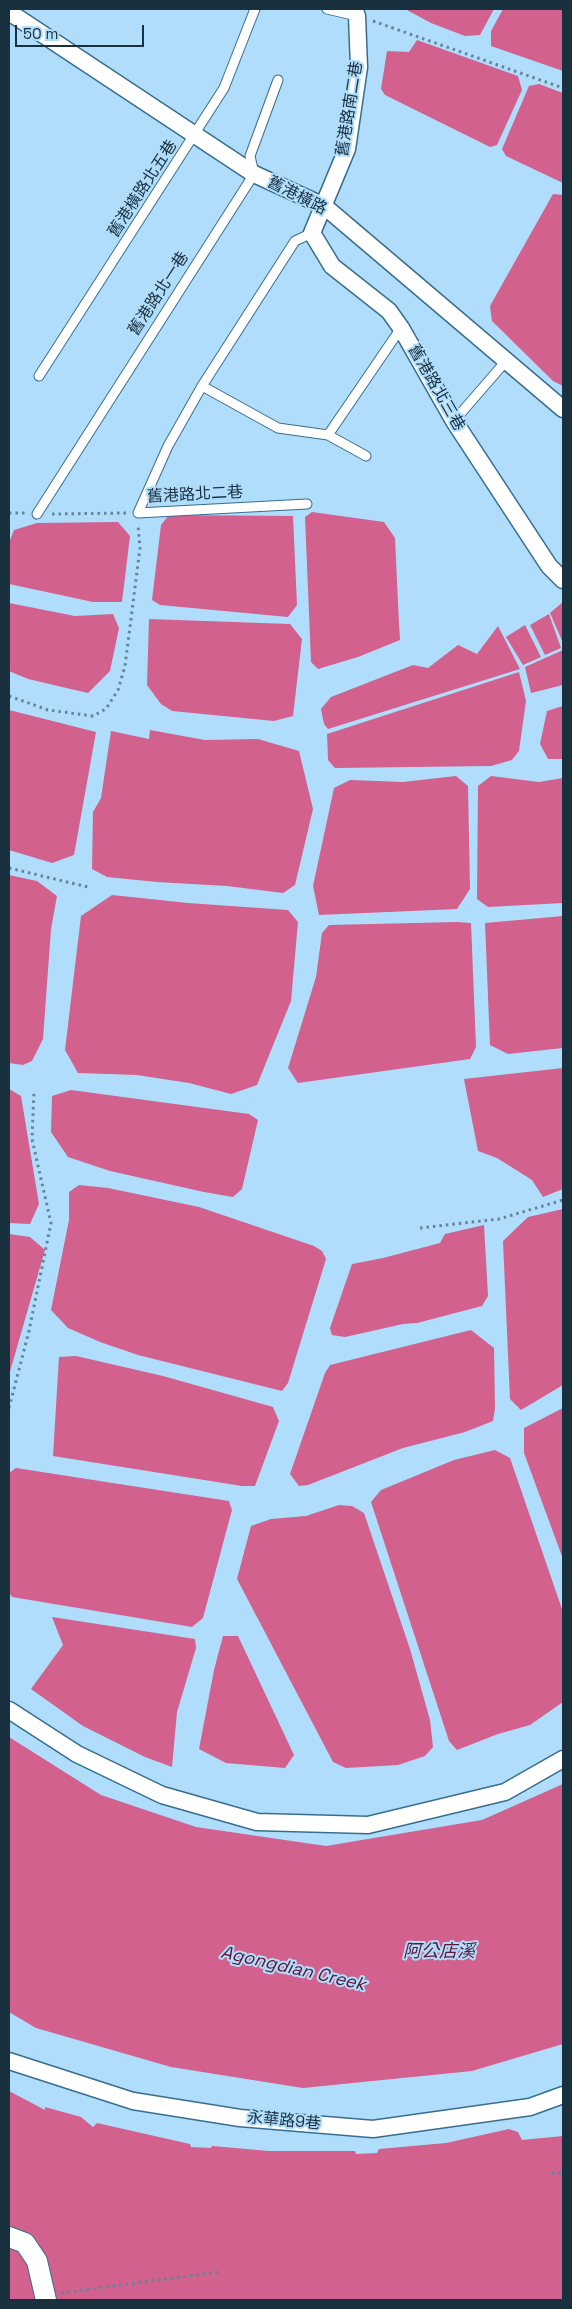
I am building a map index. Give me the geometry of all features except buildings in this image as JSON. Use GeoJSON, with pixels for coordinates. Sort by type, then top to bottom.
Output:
{"type":"FeatureCollection","features":[{"type":"Feature","properties":{"kind":"street","name":"舊港橫路"},"geometry":{"type":"LineString","coordinates":[[9,12],[254,174],[324,206],[563,409]]}},
{"type":"Feature","properties":{"kind":"street","name":"舊港路南二巷"},"geometry":{"type":"LineString","coordinates":[[324,206],[347,149],[359,67],[356,12]]}},
{"type":"Feature","properties":{"kind":"street"},"geometry":{"type":"LineString","coordinates":[[312,233],[324,206]]}},
{"type":"Feature","properties":{"kind":"street","name":"舊港路北三巷"},"geometry":{"type":"LineString","coordinates":[[312,233],[332,266],[389,311],[402,328],[454,420],[549,566],[563,580]]}},
{"type":"Feature","properties":{"kind":"street"},"geometry":{"type":"LineString","coordinates":[[9,1710],[77,1754],[162,1795],[257,1822],[368,1825],[505,1792],[563,1758]]}},
{"type":"Feature","properties":{"kind":"street","name":"永華路9巷"},"geometry":{"type":"LineString","coordinates":[[9,2061],[133,2101],[240,2118],[373,2129],[530,2107],[563,2095]]}},
{"type":"Feature","properties":{"kind":"street"},"geometry":{"type":"LineString","coordinates":[[9,2237],[25,2243],[37,2261],[46,2298]]}},
{"type":"Feature","properties":{"kind":"lane","name":"舊港橫路北五巷"},"geometry":{"type":"LineString","coordinates":[[39,376],[195,136],[224,88],[255,9]]}},
{"type":"Feature","properties":{"kind":"lane"},"geometry":{"type":"LineString","coordinates":[[326,9],[356,12]]}},
{"type":"Feature","properties":{"kind":"lane"},"geometry":{"type":"LineString","coordinates":[[254,174],[250,156],[278,80]]}},
{"type":"Feature","properties":{"kind":"lane","name":"舊港路北一巷"},"geometry":{"type":"LineString","coordinates":[[37,514],[254,174]]}},
{"type":"Feature","properties":{"kind":"lane","name":"舊港路北二巷"},"geometry":{"type":"LineString","coordinates":[[307,504],[138,513],[168,446],[202,386],[295,242],[312,233]]}},
{"type":"Feature","properties":{"kind":"lane"},"geometry":{"type":"LineString","coordinates":[[328,435],[402,328]]}},
{"type":"Feature","properties":{"kind":"lane"},"geometry":{"type":"LineString","coordinates":[[454,420],[506,361]]}},
{"type":"Feature","properties":{"kind":"lane"},"geometry":{"type":"LineString","coordinates":[[202,386],[278,428],[328,435],[366,456]]}},
{"type":"Feature","properties":{"kind":"path"},"geometry":{"type":"LineString","coordinates":[[356,12],[563,88]]}},
{"type":"Feature","properties":{"kind":"path"},"geometry":{"type":"LineString","coordinates":[[9,513],[138,513],[140,548],[131,630],[118,690],[106,709],[93,716],[84,715],[48,710],[9,696]]}},
{"type":"Feature","properties":{"kind":"path"},"geometry":{"type":"LineString","coordinates":[[9,868],[88,887]]}},
{"type":"Feature","properties":{"kind":"path"},"geometry":{"type":"LineString","coordinates":[[9,1408],[29,1331],[51,1223],[32,1139],[34,1092]]}},
{"type":"Feature","properties":{"kind":"path"},"geometry":{"type":"LineString","coordinates":[[420,1228],[499,1219],[563,1200]]}},
{"type":"Feature","properties":{"kind":"path"},"geometry":{"type":"LineString","coordinates":[[552,2173],[563,2173]]}},
{"type":"Feature","properties":{"kind":"path"},"geometry":{"type":"LineString","coordinates":[[46,2298],[218,2272]]}},
{"type":"Feature","properties":{"kind":"water"},"geometry":{"type":"Polygon","coordinates":[[[405,9],[494,9],[480,35],[465,36],[431,23],[405,9]]]}},
{"type":"Feature","properties":{"kind":"water"},"geometry":{"type":"Polygon","coordinates":[[[503,9],[563,9],[563,71],[491,46],[491,31],[503,9]]]}},
{"type":"Feature","properties":{"kind":"water"},"geometry":{"type":"Polygon","coordinates":[[[417,40],[518,76],[522,90],[497,145],[490,147],[385,95],[381,89],[387,51],[409,52],[417,40]]]}},
{"type":"Feature","properties":{"kind":"water"},"geometry":{"type":"Polygon","coordinates":[[[539,84],[563,93],[563,183],[506,156],[502,149],[529,86],[539,84]]]}},
{"type":"Feature","properties":{"kind":"water"},"geometry":{"type":"Polygon","coordinates":[[[553,194],[563,195],[563,386],[553,381],[492,321],[490,306],[553,194]]]}},
{"type":"Feature","properties":{"kind":"water"},"geometry":{"type":"Polygon","coordinates":[[[312,512],[384,522],[395,538],[400,640],[358,657],[318,669],[311,662],[305,517],[312,512]]]}},
{"type":"Feature","properties":{"kind":"water"},"geometry":{"type":"Polygon","coordinates":[[[169,515],[293,516],[297,605],[288,617],[160,605],[152,600],[161,525],[169,515]]]}},
{"type":"Feature","properties":{"kind":"water"},"geometry":{"type":"Polygon","coordinates":[[[118,522],[130,536],[122,602],[93,602],[9,584],[9,543],[14,530],[37,523],[118,522]]]}},
{"type":"Feature","properties":{"kind":"water"},"geometry":{"type":"Polygon","coordinates":[[[563,602],[563,643],[550,613],[563,602]]]}},
{"type":"Feature","properties":{"kind":"water"},"geometry":{"type":"Polygon","coordinates":[[[9,603],[75,616],[113,614],[119,628],[110,671],[88,693],[28,679],[9,671],[9,603]]]}},
{"type":"Feature","properties":{"kind":"water"},"geometry":{"type":"Polygon","coordinates":[[[549,614],[561,648],[545,655],[530,625],[549,614]]]}},
{"type":"Feature","properties":{"kind":"water"},"geometry":{"type":"Polygon","coordinates":[[[149,619],[290,624],[302,639],[293,716],[274,721],[172,711],[161,704],[147,685],[149,619]]]}},
{"type":"Feature","properties":{"kind":"water"},"geometry":{"type":"Polygon","coordinates":[[[525,625],[541,657],[523,665],[506,637],[525,625]]]}},
{"type":"Feature","properties":{"kind":"water"},"geometry":{"type":"Polygon","coordinates":[[[498,626],[520,669],[328,729],[324,724],[321,709],[331,697],[413,665],[428,668],[458,645],[477,654],[498,626]]]}},
{"type":"Feature","properties":{"kind":"water"},"geometry":{"type":"Polygon","coordinates":[[[563,650],[563,685],[531,693],[525,667],[563,650]]]}},
{"type":"Feature","properties":{"kind":"water"},"geometry":{"type":"Polygon","coordinates":[[[519,672],[526,701],[519,751],[512,760],[491,766],[335,768],[328,760],[327,734],[519,672]]]}},
{"type":"Feature","properties":{"kind":"water"},"geometry":{"type":"Polygon","coordinates":[[[563,706],[563,759],[548,759],[540,744],[547,711],[563,706]]]}},
{"type":"Feature","properties":{"kind":"water"},"geometry":{"type":"Polygon","coordinates":[[[9,710],[96,732],[74,855],[52,863],[9,850],[9,710]]]}},
{"type":"Feature","properties":{"kind":"water"},"geometry":{"type":"Polygon","coordinates":[[[150,730],[205,740],[258,739],[299,751],[313,809],[295,885],[283,893],[227,886],[107,877],[92,869],[93,812],[101,798],[111,731],[149,739],[150,730]]]}},
{"type":"Feature","properties":{"kind":"water"},"geometry":{"type":"Polygon","coordinates":[[[456,776],[468,786],[470,889],[457,909],[319,915],[313,886],[334,788],[350,780],[403,782],[456,776]]]}},
{"type":"Feature","properties":{"kind":"water"},"geometry":{"type":"Polygon","coordinates":[[[491,776],[539,782],[563,778],[563,903],[488,907],[477,899],[478,786],[491,776]]]}},
{"type":"Feature","properties":{"kind":"water"},"geometry":{"type":"Polygon","coordinates":[[[9,875],[37,881],[57,896],[51,929],[43,1039],[32,1061],[23,1065],[9,1063],[9,875]]]}},
{"type":"Feature","properties":{"kind":"water"},"geometry":{"type":"Polygon","coordinates":[[[112,895],[188,903],[288,910],[298,922],[291,1001],[257,1085],[231,1094],[189,1083],[137,1075],[78,1073],[65,1050],[81,916],[112,895]]]}},
{"type":"Feature","properties":{"kind":"water"},"geometry":{"type":"Polygon","coordinates":[[[563,916],[563,1048],[508,1054],[490,1045],[485,923],[563,916]]]}},
{"type":"Feature","properties":{"kind":"water"},"geometry":{"type":"Polygon","coordinates":[[[471,923],[476,1047],[470,1059],[298,1083],[288,1068],[316,977],[322,933],[329,925],[471,923]]]}},
{"type":"Feature","properties":{"kind":"water"},"geometry":{"type":"Polygon","coordinates":[[[563,1068],[563,1189],[543,1197],[532,1180],[497,1158],[478,1151],[464,1079],[563,1068]]]}},
{"type":"Feature","properties":{"kind":"water"},"geometry":{"type":"Polygon","coordinates":[[[9,1089],[21,1096],[39,1204],[30,1224],[9,1223],[9,1089]]]}},
{"type":"Feature","properties":{"kind":"water"},"geometry":{"type":"Polygon","coordinates":[[[71,1090],[249,1114],[258,1120],[242,1189],[233,1197],[204,1192],[110,1171],[68,1157],[51,1132],[52,1096],[71,1090]]]}},
{"type":"Feature","properties":{"kind":"water"},"geometry":{"type":"Polygon","coordinates":[[[79,1185],[108,1188],[199,1207],[314,1246],[322,1251],[326,1259],[288,1383],[282,1391],[138,1355],[100,1342],[68,1328],[51,1310],[69,1220],[69,1192],[79,1185]]]}},
{"type":"Feature","properties":{"kind":"water"},"geometry":{"type":"Polygon","coordinates":[[[563,1209],[563,1385],[521,1410],[510,1399],[503,1241],[528,1217],[563,1209]]]}},
{"type":"Feature","properties":{"kind":"water"},"geometry":{"type":"Polygon","coordinates":[[[484,1225],[488,1296],[482,1306],[417,1323],[403,1324],[345,1337],[332,1335],[330,1328],[352,1264],[440,1243],[445,1234],[484,1225]]]}},
{"type":"Feature","properties":{"kind":"water"},"geometry":{"type":"Polygon","coordinates":[[[9,1234],[30,1237],[45,1250],[9,1375],[9,1234]]]}},
{"type":"Feature","properties":{"kind":"water"},"geometry":{"type":"Polygon","coordinates":[[[471,1330],[494,1348],[495,1408],[493,1421],[465,1432],[403,1448],[308,1485],[299,1486],[290,1474],[325,1373],[330,1365],[471,1330]]]}},
{"type":"Feature","properties":{"kind":"water"},"geometry":{"type":"Polygon","coordinates":[[[76,1356],[163,1376],[273,1407],[279,1421],[255,1486],[242,1486],[53,1456],[59,1357],[76,1356]]]}},
{"type":"Feature","properties":{"kind":"water"},"geometry":{"type":"Polygon","coordinates":[[[563,1408],[563,1559],[524,1453],[524,1428],[563,1408]]]}},
{"type":"Feature","properties":{"kind":"water"},"geometry":{"type":"Polygon","coordinates":[[[495,1450],[510,1458],[563,1612],[563,1702],[530,1725],[498,1734],[457,1750],[449,1741],[371,1502],[381,1490],[454,1460],[495,1450]]]}},
{"type":"Feature","properties":{"kind":"water"},"geometry":{"type":"Polygon","coordinates":[[[16,1468],[229,1501],[232,1510],[203,1618],[192,1627],[12,1597],[9,1592],[9,1473],[16,1468]]]}},
{"type":"Feature","properties":{"kind":"water"},"geometry":{"type":"Polygon","coordinates":[[[339,1505],[352,1506],[364,1513],[410,1649],[430,1720],[433,1747],[425,1756],[398,1765],[346,1768],[333,1762],[237,1579],[251,1526],[271,1519],[306,1516],[339,1505]]]}},
{"type":"Feature","properties":{"kind":"water"},"geometry":{"type":"Polygon","coordinates":[[[52,1617],[195,1639],[196,1648],[177,1712],[172,1767],[145,1757],[83,1726],[31,1689],[63,1645],[52,1617]]]}},
{"type":"Feature","properties":{"kind":"water"},"geometry":{"type":"Polygon","coordinates":[[[223,1636],[238,1636],[294,1755],[285,1768],[226,1763],[199,1749],[214,1670],[223,1636]]]}},
{"type":"Feature","properties":{"kind":"water","name":"阿公店溪"},"geometry":{"type":"Polygon","coordinates":[[[9,1737],[101,1795],[196,1827],[326,1846],[482,1820],[563,1784],[563,2044],[472,2071],[303,2088],[171,2067],[36,2028],[9,2012],[9,1737]]]}},
{"type":"Feature","properties":{"kind":"water"},"geometry":{"type":"Polygon","coordinates":[[[9,2091],[45,2110],[45,2107],[81,2117],[93,2127],[97,2123],[190,2144],[191,2147],[211,2148],[212,2146],[269,2151],[355,2151],[356,2154],[377,2153],[379,2149],[446,2143],[509,2129],[518,2132],[522,2140],[563,2136],[563,2300],[9,2300],[9,2091]]]}},
{"type":"Feature","properties":{"kind":"water label","name":"Agongdian Creek"},"geometry":{"type":"Point","coordinates":[293,1969]}}]}
